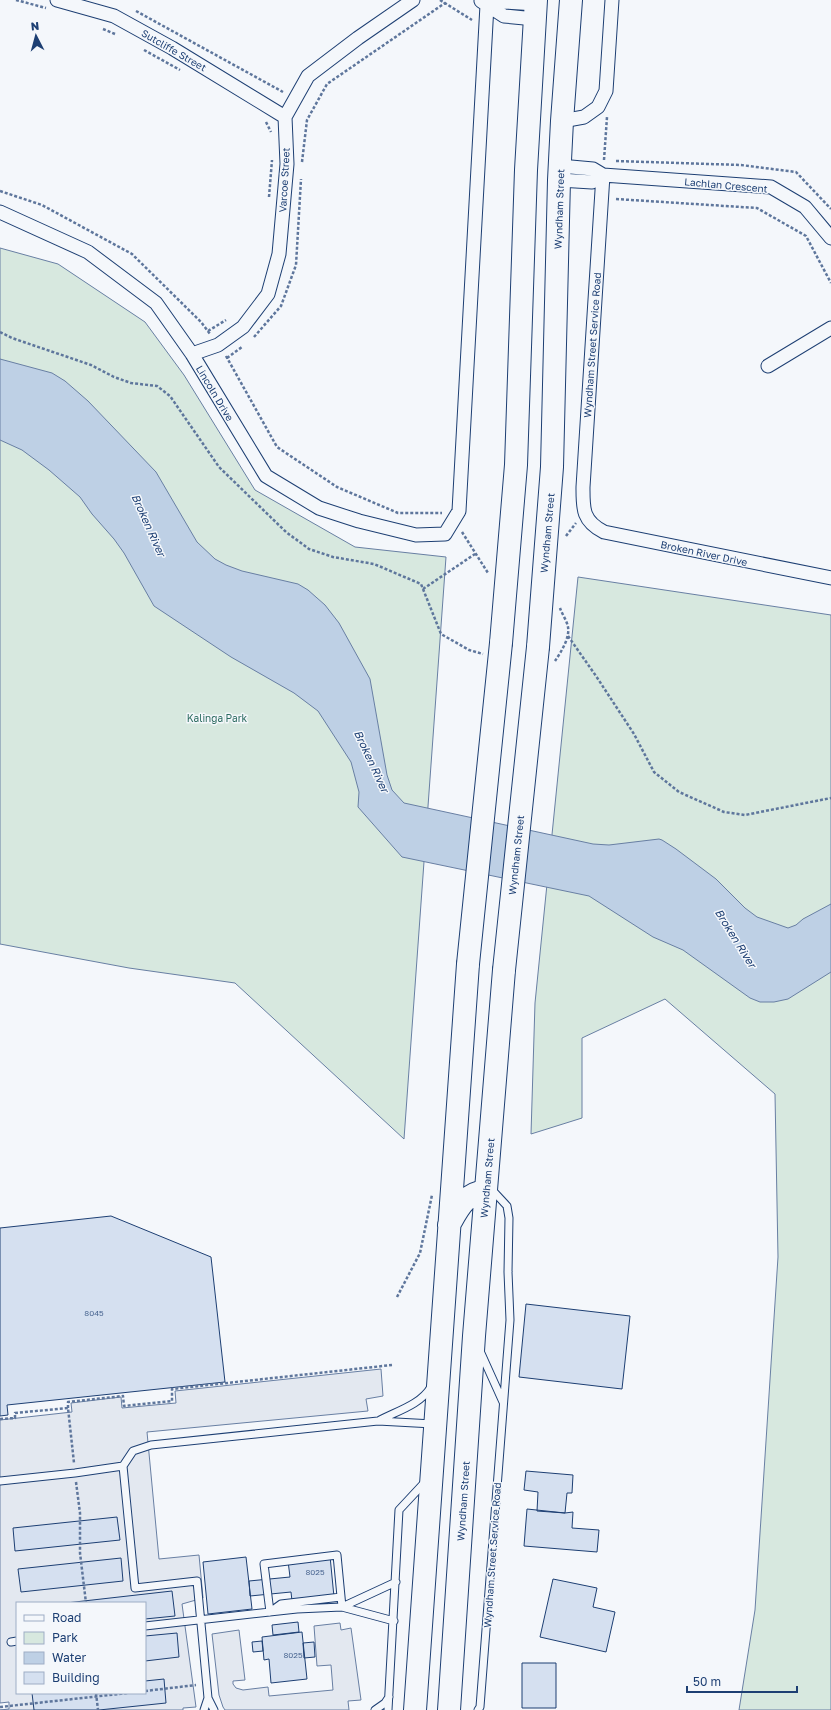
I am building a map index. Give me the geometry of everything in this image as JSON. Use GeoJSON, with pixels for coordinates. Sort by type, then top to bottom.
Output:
{"type":"FeatureCollection","features":[{"type":"Feature","properties":{"kind":"highway"},"geometry":{"type":"LineString","coordinates":[[415,1710],[448,1227],[468,964],[501,643],[516,465],[526,170],[536,8],[570,7]]}},
{"type":"Feature","properties":{"kind":"highway","name":"Wyndham Street"},"geometry":{"type":"LineString","coordinates":[[449,1710],[470,1385],[504,970],[538,647],[552,467],[559,173],[570,7]]}},
{"type":"Feature","properties":{"kind":"highway"},"geometry":{"type":"LineString","coordinates":[[526,170],[559,173]]}},
{"type":"Feature","properties":{"kind":"highway"},"geometry":{"type":"LineString","coordinates":[[448,1227],[462,1204],[470,1196],[478,1192],[486,1191]]}},
{"type":"Feature","properties":{"kind":"highway"},"geometry":{"type":"LineString","coordinates":[[435,1424],[449,1414],[459,1404],[470,1385]]}},
{"type":"Feature","properties":{"kind":"highway"},"geometry":{"type":"LineString","coordinates":[[445,1710],[451,1684]]}},
{"type":"Feature","properties":{"kind":"street"},"geometry":{"type":"LineString","coordinates":[[285,117],[308,76],[358,38],[413,0]]}},
{"type":"Feature","properties":{"kind":"street"},"geometry":{"type":"LineString","coordinates":[[562,121],[584,117],[598,107],[606,91],[612,0]]}},
{"type":"Feature","properties":{"kind":"street"},"geometry":{"type":"LineString","coordinates":[[449,516],[460,511],[484,2],[506,2],[536,8]]}},
{"type":"Feature","properties":{"kind":"street","name":"Sutcliffe Street"},"geometry":{"type":"LineString","coordinates":[[55,5],[114,16],[172,48],[285,117]]}},
{"type":"Feature","properties":{"kind":"street","name":"Varcoe Street"},"geometry":{"type":"LineString","coordinates":[[192,354],[218,345],[242,327],[268,294],[279,254],[287,164],[285,117]]}},
{"type":"Feature","properties":{"kind":"street","name":"Lachlan Crescent"},"geometry":{"type":"LineString","coordinates":[[559,173],[593,169],[603,176],[771,188],[805,207],[831,238]]}},
{"type":"Feature","properties":{"kind":"street","name":"Wyndham Street Service Road"},"geometry":{"type":"LineString","coordinates":[[585,514],[583,487],[603,176]]}},
{"type":"Feature","properties":{"kind":"street","name":"Lincoln Drive"},"geometry":{"type":"LineString","coordinates":[[0,212],[88,252],[156,303],[192,354],[266,476],[319,508],[359,521],[416,535],[445,534],[449,516]]}},
{"type":"Feature","properties":{"kind":"street"},"geometry":{"type":"LineString","coordinates":[[768,366],[831,328]]}},
{"type":"Feature","properties":{"kind":"street","name":"Broken River Drive"},"geometry":{"type":"LineString","coordinates":[[585,514],[588,521],[596,528],[604,532],[831,578]]}},
{"type":"Feature","properties":{"kind":"lane","name":"Wyndham Street Service Road"},"geometry":{"type":"LineString","coordinates":[[479,1709],[510,1320],[508,1272],[509,1218],[507,1206],[496,1193],[486,1191]]}},
{"type":"Feature","properties":{"kind":"lane","name":"Wyndham Street Service Road"},"geometry":{"type":"LineString","coordinates":[[474,1336],[504,1403]]}},
{"type":"Feature","properties":{"kind":"lane"},"geometry":{"type":"LineString","coordinates":[[378,1421],[411,1405],[426,1395],[438,1375]]}},
{"type":"Feature","properties":{"kind":"lane"},"geometry":{"type":"LineString","coordinates":[[214,1710],[208,1698],[197,1581],[135,1588],[123,1466],[133,1451],[151,1445],[378,1421],[435,1424]]}},
{"type":"Feature","properties":{"kind":"lane"},"geometry":{"type":"LineString","coordinates":[[0,1481],[123,1466]]}},
{"type":"Feature","properties":{"kind":"lane"},"geometry":{"type":"LineString","coordinates":[[388,1710],[399,1510],[431,1476]]}},
{"type":"Feature","properties":{"kind":"lane"},"geometry":{"type":"LineString","coordinates":[[270,1612],[264,1564],[337,1555],[342,1607]]}},
{"type":"Feature","properties":{"kind":"lane"},"geometry":{"type":"LineString","coordinates":[[342,1607],[396,1582]]}},
{"type":"Feature","properties":{"kind":"lane"},"geometry":{"type":"LineString","coordinates":[[270,1612],[281,1604],[341,1597]]}},
{"type":"Feature","properties":{"kind":"lane"},"geometry":{"type":"LineString","coordinates":[[146,1626],[270,1612],[342,1607],[394,1621]]}},
{"type":"Feature","properties":{"kind":"lane"},"geometry":{"type":"LineString","coordinates":[[375,1710],[385,1703],[389,1697]]}},
{"type":"Feature","properties":{"kind":"lane"},"geometry":{"type":"LineString","coordinates":[[204,1710],[208,1698]]}},
{"type":"Feature","properties":{"kind":"path"},"geometry":{"type":"LineString","coordinates":[[16,0],[55,5]]}},
{"type":"Feature","properties":{"kind":"path"},"geometry":{"type":"LineString","coordinates":[[440,0],[466,15],[478,24]]}},
{"type":"Feature","properties":{"kind":"path"},"geometry":{"type":"LineString","coordinates":[[302,165],[307,120],[327,84],[445,3]]}},
{"type":"Feature","properties":{"kind":"path"},"geometry":{"type":"LineString","coordinates":[[129,7],[286,94]]}},
{"type":"Feature","properties":{"kind":"path"},"geometry":{"type":"LineString","coordinates":[[98,26],[120,36]]}},
{"type":"Feature","properties":{"kind":"path"},"geometry":{"type":"LineString","coordinates":[[140,48],[182,72]]}},
{"type":"Feature","properties":{"kind":"path"},"geometry":{"type":"LineString","coordinates":[[603,176],[607,114],[606,91]]}},
{"type":"Feature","properties":{"kind":"path"},"geometry":{"type":"LineString","coordinates":[[265,120],[274,137]]}},
{"type":"Feature","properties":{"kind":"path"},"geometry":{"type":"LineString","coordinates":[[269,199],[272,152]]}},
{"type":"Feature","properties":{"kind":"path"},"geometry":{"type":"LineString","coordinates":[[252,339],[258,334],[281,306],[296,265],[301,172]]}},
{"type":"Feature","properties":{"kind":"path"},"geometry":{"type":"LineString","coordinates":[[0,191],[42,205],[132,254],[201,322],[208,331],[227,358],[277,447],[337,487],[398,513],[449,516],[488,571],[490,578]]}},
{"type":"Feature","properties":{"kind":"path"},"geometry":{"type":"LineString","coordinates":[[616,199],[757,208],[806,236],[831,283]]}},
{"type":"Feature","properties":{"kind":"path"},"geometry":{"type":"LineString","coordinates":[[208,331],[232,317]]}},
{"type":"Feature","properties":{"kind":"path"},"geometry":{"type":"LineString","coordinates":[[227,358],[246,344]]}},
{"type":"Feature","properties":{"kind":"path"},"geometry":{"type":"LineString","coordinates":[[423,589],[476,554]]}},
{"type":"Feature","properties":{"kind":"path"},"geometry":{"type":"LineString","coordinates":[[567,636],[596,676],[634,734],[654,772],[680,792],[724,812],[745,815],[831,798]]}},
{"type":"Feature","properties":{"kind":"path"},"geometry":{"type":"LineString","coordinates":[[86,1602],[80,1553],[80,1513],[68,1402],[123,1396],[124,1406],[172,1401],[172,1389],[392,1365]]}},
{"type":"Feature","properties":{"kind":"path"},"geometry":{"type":"LineString","coordinates":[[0,1419],[15,1418],[14,1413],[68,1408]]}},
{"type":"Feature","properties":{"kind":"path"},"geometry":{"type":"LineString","coordinates":[[146,1691],[207,1684]]}},
{"type":"Feature","properties":{"kind":"path"},"geometry":{"type":"LineString","coordinates":[[0,1707],[112,1694]]}},
{"type":"Feature","properties":{"kind":"path"},"geometry":{"type":"LineString","coordinates":[[96,1695],[98,1710]]}},
{"type":"Feature","properties":{"kind":"green space","name":"Kalinga Park"},"geometry":{"type":"Polygon","coordinates":[[[0,248],[58,264],[145,322],[184,375],[255,490],[355,547],[446,557],[404,1139],[235,983],[129,968],[0,944],[0,248]]]}},
{"type":"Feature","properties":{"kind":"green space"},"geometry":{"type":"Polygon","coordinates":[[[578,577],[831,615],[831,1710],[739,1710],[755,1610],[778,1257],[775,1094],[665,999],[582,1038],[582,1118],[531,1134],[535,1003],[578,577]]]}},
{"type":"Feature","properties":{"kind":"shaded area"},"geometry":{"type":"Polygon","coordinates":[[[381,1369],[383,1396],[366,1399],[368,1411],[147,1432],[159,1559],[199,1555],[203,1598],[182,1604],[196,1707],[183,1708],[183,1710],[0,1710],[9,1709],[9,1702],[0,1703],[0,1420],[72,1412],[71,1403],[121,1397],[122,1408],[176,1403],[175,1391],[381,1369]]]}},
{"type":"Feature","properties":{"kind":"shaded area"},"geometry":{"type":"Polygon","coordinates":[[[340,1623],[341,1630],[351,1628],[361,1700],[348,1701],[349,1710],[225,1710],[219,1695],[212,1634],[239,1630],[245,1680],[233,1681],[233,1684],[236,1688],[243,1690],[268,1687],[269,1696],[333,1690],[331,1665],[317,1666],[314,1626],[340,1623]]]}},
{"type":"Feature","properties":{"kind":"water","name":"Broken River"},"geometry":{"type":"Polygon","coordinates":[[[0,359],[52,373],[65,381],[88,401],[156,472],[197,542],[215,559],[242,571],[298,584],[308,590],[325,605],[339,623],[370,679],[387,775],[392,790],[404,803],[593,844],[609,845],[659,839],[676,849],[716,879],[745,908],[757,917],[788,928],[796,925],[803,919],[831,904],[831,972],[788,999],[774,1002],[760,1002],[750,998],[683,950],[653,937],[589,896],[402,857],[358,807],[359,792],[351,762],[318,711],[294,693],[231,657],[154,606],[124,553],[80,497],[49,470],[22,450],[0,440],[0,359]]]}},
{"type":"Feature","properties":{"kind":"building"},"geometry":{"type":"Polygon","coordinates":[[[111,1216],[211,1257],[225,1382],[7,1405],[8,1415],[0,1416],[0,1228],[111,1216]]]}},
{"type":"Feature","properties":{"kind":"building"},"geometry":{"type":"Polygon","coordinates":[[[526,1304],[630,1316],[622,1389],[519,1377],[526,1304]]]}},
{"type":"Feature","properties":{"kind":"building"},"geometry":{"type":"Polygon","coordinates":[[[526,1471],[573,1475],[572,1493],[567,1493],[565,1513],[537,1511],[538,1492],[524,1490],[526,1471]]]}},
{"type":"Feature","properties":{"kind":"building"},"geometry":{"type":"Polygon","coordinates":[[[527,1509],[565,1513],[573,1512],[572,1528],[599,1530],[597,1552],[524,1546],[527,1509]]]}},
{"type":"Feature","properties":{"kind":"building"},"geometry":{"type":"Polygon","coordinates":[[[117,1517],[120,1540],[15,1551],[13,1528],[117,1517]]]}},
{"type":"Feature","properties":{"kind":"building"},"geometry":{"type":"Polygon","coordinates":[[[330,1556],[334,1597],[292,1601],[291,1592],[250,1596],[249,1581],[290,1577],[288,1561],[330,1556]]]}},
{"type":"Feature","properties":{"kind":"building"},"geometry":{"type":"Polygon","coordinates":[[[246,1557],[252,1609],[208,1614],[203,1562],[246,1557]]]}},
{"type":"Feature","properties":{"kind":"building"},"geometry":{"type":"Polygon","coordinates":[[[121,1558],[123,1581],[21,1592],[18,1569],[121,1558]]]}},
{"type":"Feature","properties":{"kind":"building"},"geometry":{"type":"Polygon","coordinates":[[[553,1579],[597,1588],[593,1607],[615,1612],[606,1652],[540,1637],[553,1579]]]}},
{"type":"Feature","properties":{"kind":"building"},"geometry":{"type":"Polygon","coordinates":[[[172,1591],[175,1616],[146,1619],[146,1602],[75,1602],[172,1591]]]}},
{"type":"Feature","properties":{"kind":"building"},"geometry":{"type":"Polygon","coordinates":[[[298,1622],[299,1632],[273,1635],[272,1625],[298,1622]]]}},
{"type":"Feature","properties":{"kind":"building"},"geometry":{"type":"Polygon","coordinates":[[[302,1632],[307,1679],[271,1683],[269,1659],[264,1660],[262,1637],[302,1632]]]}},
{"type":"Feature","properties":{"kind":"building"},"geometry":{"type":"Polygon","coordinates":[[[177,1633],[179,1657],[146,1661],[146,1636],[177,1633]]]}},
{"type":"Feature","properties":{"kind":"building"},"geometry":{"type":"Polygon","coordinates":[[[262,1641],[263,1651],[253,1652],[252,1642],[262,1641]]]}},
{"type":"Feature","properties":{"kind":"building"},"geometry":{"type":"Polygon","coordinates":[[[314,1642],[315,1657],[304,1658],[303,1643],[314,1642]]]}},
{"type":"Feature","properties":{"kind":"building"},"geometry":{"type":"Polygon","coordinates":[[[522,1663],[556,1663],[556,1708],[522,1708],[522,1663]]]}},
{"type":"Feature","properties":{"kind":"building"},"geometry":{"type":"Polygon","coordinates":[[[164,1679],[166,1703],[99,1710],[34,1710],[32,1694],[146,1694],[146,1681],[164,1679]]]}}]}
